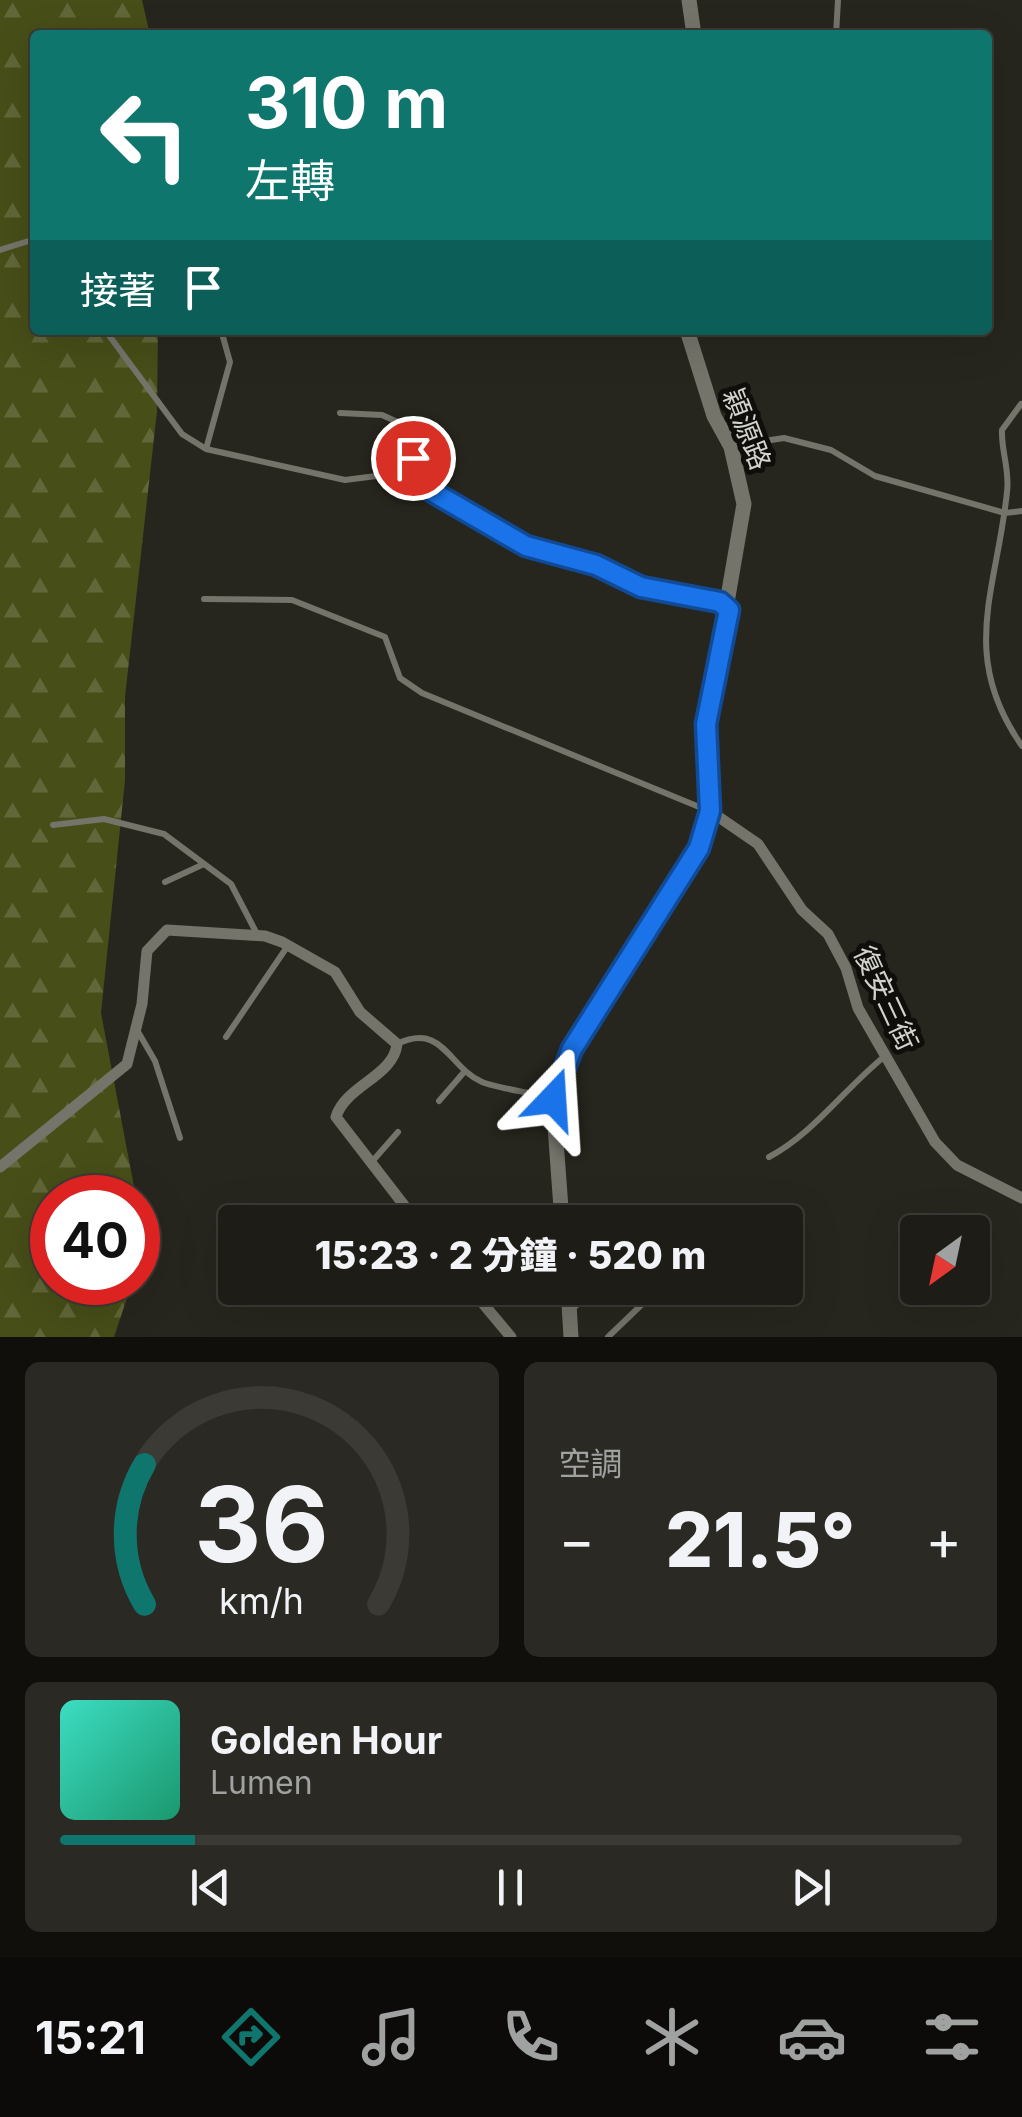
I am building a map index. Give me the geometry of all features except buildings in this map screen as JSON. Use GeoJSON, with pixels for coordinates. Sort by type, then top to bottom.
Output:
{"type":"FeatureCollection","features":[{"type":"Feature","properties":{"kind":"street"},"geometry":{"type":"LineString","coordinates":[[689,0],[693,30]]}},
{"type":"Feature","properties":{"kind":"street"},"geometry":{"type":"LineString","coordinates":[[699,0],[703,30]]}},
{"type":"Feature","properties":{"kind":"street","name":"穎源路"},"geometry":{"type":"LineString","coordinates":[[561,1205],[553,1099],[572,1049],[699,848],[710,811],[706,724],[729,610],[744,504],[731,446],[714,416],[689,335]]}},
{"type":"Feature","properties":{"kind":"street","name":"復安三街"},"geometry":{"type":"LineString","coordinates":[[710,811],[758,844],[802,910],[828,934],[846,968],[858,1008],[946,1154],[994,1187],[1022,1198]]}},
{"type":"Feature","properties":{"kind":"street"},"geometry":{"type":"LineString","coordinates":[[0,1167],[121,1071],[136,1028],[147,951],[160,934],[175,930],[258,935],[288,946],[334,972],[360,1012],[397,1044],[393,1058],[340,1104],[336,1118],[402,1205]]}},
{"type":"Feature","properties":{"kind":"street"},"geometry":{"type":"LineString","coordinates":[[485,1305],[512,1337]]}},
{"type":"Feature","properties":{"kind":"street"},"geometry":{"type":"LineString","coordinates":[[570,1305],[571,1337]]}},
{"type":"Feature","properties":{"kind":"lane"},"geometry":{"type":"LineString","coordinates":[[836,30],[838,0]]}},
{"type":"Feature","properties":{"kind":"lane"},"geometry":{"type":"LineString","coordinates":[[0,250],[30,241]]}},
{"type":"Feature","properties":{"kind":"lane"},"geometry":{"type":"LineString","coordinates":[[109,335],[182,434],[206,449],[345,480],[376,476],[419,484],[526,546],[596,565],[641,587],[720,602],[729,610]]}},
{"type":"Feature","properties":{"kind":"lane"},"geometry":{"type":"LineString","coordinates":[[206,449],[230,362],[223,335]]}},
{"type":"Feature","properties":{"kind":"lane"},"geometry":{"type":"LineString","coordinates":[[1021,404],[1002,430],[1008,471],[1005,513],[989,599],[987,668],[994,704],[1022,746]]}},
{"type":"Feature","properties":{"kind":"lane"},"geometry":{"type":"LineString","coordinates":[[340,414],[382,414],[402,424],[419,484]]}},
{"type":"Feature","properties":{"kind":"lane"},"geometry":{"type":"LineString","coordinates":[[731,446],[784,438],[831,450],[875,476],[1005,513],[1022,510]]}},
{"type":"Feature","properties":{"kind":"lane"},"geometry":{"type":"LineString","coordinates":[[204,599],[292,600],[385,638],[400,678],[422,693],[710,811]]}},
{"type":"Feature","properties":{"kind":"lane"},"geometry":{"type":"LineString","coordinates":[[53,825],[104,819],[164,834],[238,892],[258,935]]}},
{"type":"Feature","properties":{"kind":"lane"},"geometry":{"type":"LineString","coordinates":[[165,882],[204,864]]}},
{"type":"Feature","properties":{"kind":"lane"},"geometry":{"type":"LineString","coordinates":[[226,1037],[288,946]]}},
{"type":"Feature","properties":{"kind":"lane"},"geometry":{"type":"LineString","coordinates":[[136,1028],[154,1061],[180,1138]]}},
{"type":"Feature","properties":{"kind":"lane"},"geometry":{"type":"LineString","coordinates":[[397,1044],[415,1036],[427,1039],[451,1054],[465,1071],[490,1085],[512,1086],[553,1099]]}},
{"type":"Feature","properties":{"kind":"lane"},"geometry":{"type":"LineString","coordinates":[[769,1156],[792,1144],[846,1088],[884,1056]]}},
{"type":"Feature","properties":{"kind":"lane"},"geometry":{"type":"LineString","coordinates":[[439,1101],[465,1071]]}},
{"type":"Feature","properties":{"kind":"lane"},"geometry":{"type":"LineString","coordinates":[[369,1165],[398,1132]]}},
{"type":"Feature","properties":{"kind":"lane"},"geometry":{"type":"LineString","coordinates":[[570,1310],[576,1305]]}},
{"type":"Feature","properties":{"kind":"lane"},"geometry":{"type":"LineString","coordinates":[[608,1337],[642,1305]]}},
{"type":"Feature","properties":{"kind":"green space"},"geometry":{"type":"Polygon","coordinates":[[[0,0],[142,0],[149,30],[30,30],[30,335],[158,335],[157,411],[125,697],[125,780],[101,1013],[132,1175],[30,1175],[30,1305],[125,1305],[114,1337],[0,1337],[0,0]]]}},
{"type":"Feature","properties":{"kind":"route"},"geometry":{"type":"LineString","coordinates":[[413,458],[419,484],[526,546],[596,565],[641,587],[720,602],[729,610],[706,724],[710,811],[699,848],[572,1049],[559,1074],[553,1099]]}}]}
